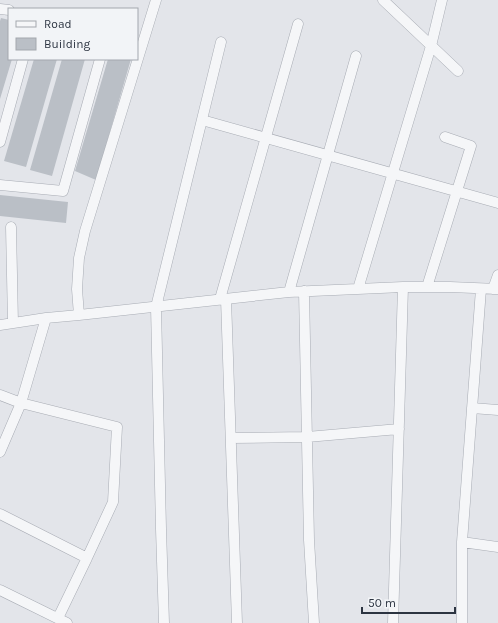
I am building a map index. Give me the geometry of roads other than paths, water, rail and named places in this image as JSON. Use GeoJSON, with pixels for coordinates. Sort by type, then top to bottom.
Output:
{"type":"FeatureCollection","features":[{"type":"Feature","properties":{"kind":"street"},"geometry":{"type":"LineString","coordinates":[[138,59],[156,0]]}},
{"type":"Feature","properties":{"kind":"street"},"geometry":{"type":"LineString","coordinates":[[383,0],[458,71]]}},
{"type":"Feature","properties":{"kind":"street"},"geometry":{"type":"LineString","coordinates":[[358,289],[431,46],[442,0]]}},
{"type":"Feature","properties":{"kind":"street"},"geometry":{"type":"LineString","coordinates":[[237,623],[231,438],[223,299],[298,24]]}},
{"type":"Feature","properties":{"kind":"street"},"geometry":{"type":"LineString","coordinates":[[164,623],[156,307],[221,42]]}},
{"type":"Feature","properties":{"kind":"street"},"geometry":{"type":"LineString","coordinates":[[289,292],[356,56]]}},
{"type":"Feature","properties":{"kind":"street"},"geometry":{"type":"LineString","coordinates":[[0,142],[23,60]]}},
{"type":"Feature","properties":{"kind":"street"},"geometry":{"type":"LineString","coordinates":[[0,185],[63,191],[100,60]]}},
{"type":"Feature","properties":{"kind":"street"},"geometry":{"type":"LineString","coordinates":[[79,316],[77,289],[79,258],[85,231],[138,60]]}},
{"type":"Feature","properties":{"kind":"street"},"geometry":{"type":"LineString","coordinates":[[202,120],[498,203]]}},
{"type":"Feature","properties":{"kind":"street"},"geometry":{"type":"LineString","coordinates":[[427,287],[471,146],[445,137]]}},
{"type":"Feature","properties":{"kind":"street"},"geometry":{"type":"LineString","coordinates":[[11,227],[13,323]]}},
{"type":"Feature","properties":{"kind":"street"},"geometry":{"type":"LineString","coordinates":[[0,325],[46,318],[79,316],[289,292],[403,287],[496,289],[498,275]]}},
{"type":"Feature","properties":{"kind":"street"},"geometry":{"type":"LineString","coordinates":[[393,623],[403,287]]}},
{"type":"Feature","properties":{"kind":"street"},"geometry":{"type":"LineString","coordinates":[[462,623],[462,542],[481,289]]}},
{"type":"Feature","properties":{"kind":"street"},"geometry":{"type":"LineString","coordinates":[[304,291],[309,540],[314,623]]}},
{"type":"Feature","properties":{"kind":"street"},"geometry":{"type":"LineString","coordinates":[[0,452],[21,403],[46,318]]}},
{"type":"Feature","properties":{"kind":"street"},"geometry":{"type":"LineString","coordinates":[[0,395],[21,403],[117,426],[113,502],[87,558],[62,621],[0,590]]}},
{"type":"Feature","properties":{"kind":"street"},"geometry":{"type":"LineString","coordinates":[[472,408],[498,410]]}},
{"type":"Feature","properties":{"kind":"street"},"geometry":{"type":"LineString","coordinates":[[231,438],[307,437],[399,429]]}},
{"type":"Feature","properties":{"kind":"street"},"geometry":{"type":"LineString","coordinates":[[0,514],[87,558]]}},
{"type":"Feature","properties":{"kind":"street"},"geometry":{"type":"LineString","coordinates":[[462,542],[498,547]]}}]}
